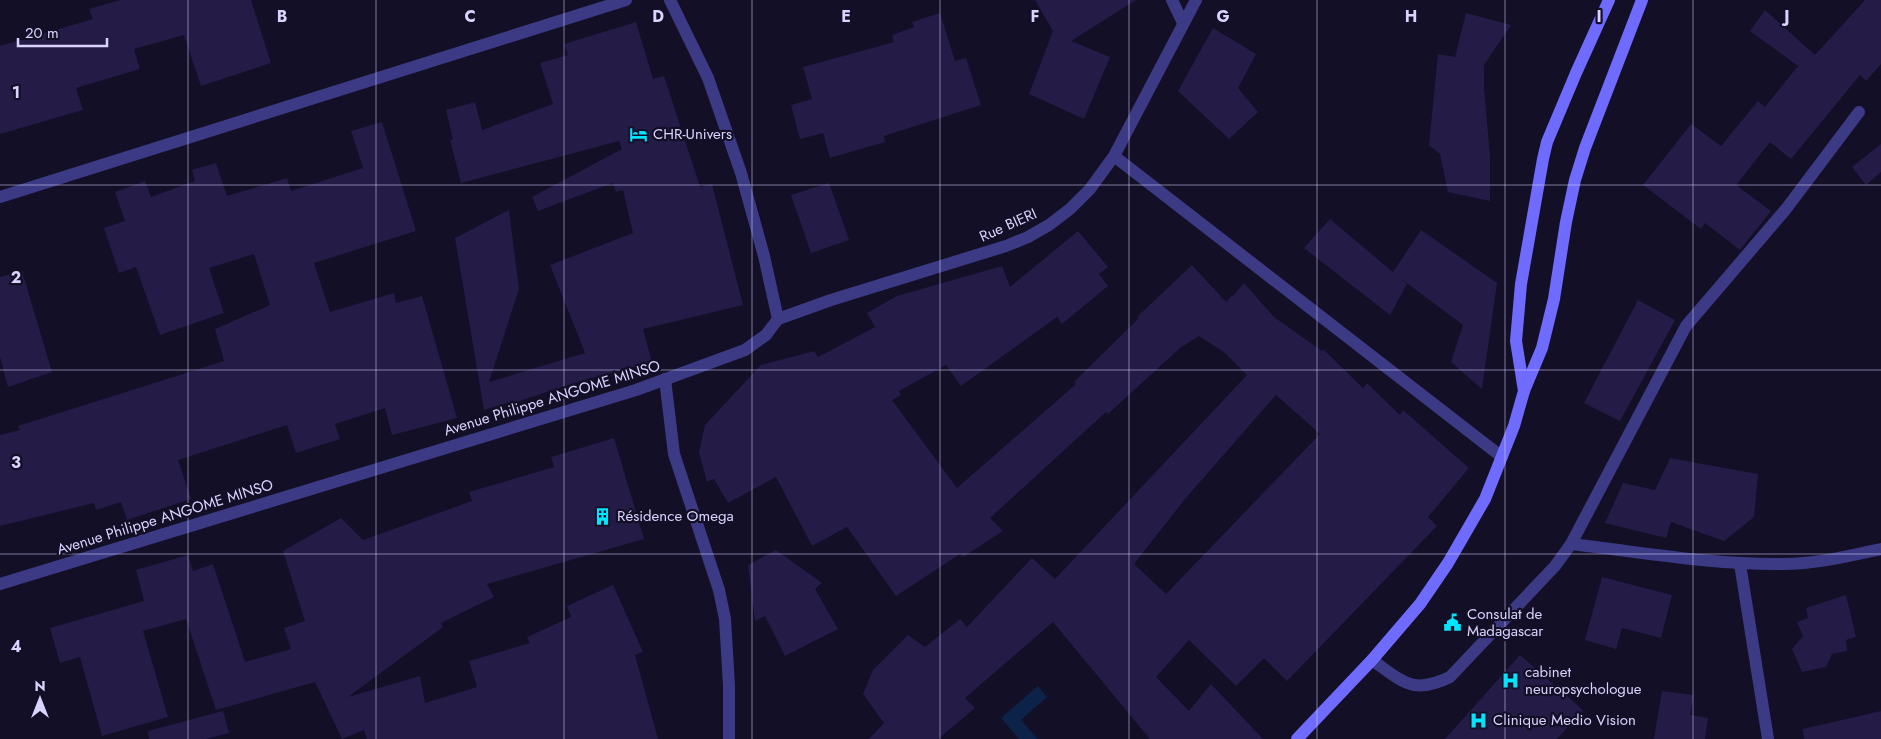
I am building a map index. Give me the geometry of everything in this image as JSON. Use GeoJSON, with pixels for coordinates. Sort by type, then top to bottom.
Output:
{"type":"FeatureCollection","features":[{"type":"Feature","properties":{"kind":"main road"},"geometry":{"type":"LineString","coordinates":[[1524,391],[1516,341],[1521,284],[1544,160],[1551,132],[1609,0]]}},
{"type":"Feature","properties":{"kind":"main road"},"geometry":{"type":"LineString","coordinates":[[1297,739],[1372,660],[1420,604],[1448,563],[1486,499],[1524,391],[1542,348],[1554,299],[1566,222],[1575,180],[1585,148],[1642,0]]}},
{"type":"Feature","properties":{"kind":"street"},"geometry":{"type":"LineString","coordinates":[[0,198],[626,0]]}},
{"type":"Feature","properties":{"kind":"street"},"geometry":{"type":"LineString","coordinates":[[670,0],[708,78],[738,164],[758,231],[778,319]]}},
{"type":"Feature","properties":{"kind":"street"},"geometry":{"type":"LineString","coordinates":[[1172,0],[1184,23]]}},
{"type":"Feature","properties":{"kind":"street","name":"Rue BIERI"},"geometry":{"type":"LineString","coordinates":[[778,319],[831,300],[973,258],[1028,237],[1070,209],[1090,189],[1114,156],[1196,0]]}},
{"type":"Feature","properties":{"kind":"street"},"geometry":{"type":"LineString","coordinates":[[1372,660],[1413,686],[1433,685],[1450,677],[1555,566],[1571,544],[1686,326],[1786,209],[1859,112]]}},
{"type":"Feature","properties":{"kind":"street"},"geometry":{"type":"LineString","coordinates":[[1114,156],[1502,457]]}},
{"type":"Feature","properties":{"kind":"street","name":"Avenue Philippe ANGOME MINSO"},"geometry":{"type":"LineString","coordinates":[[0,584],[636,390],[744,350],[766,335],[778,319]]}},
{"type":"Feature","properties":{"kind":"street"},"geometry":{"type":"LineString","coordinates":[[665,379],[674,454],[719,590],[725,619],[729,686],[729,739]]}},
{"type":"Feature","properties":{"kind":"street"},"geometry":{"type":"LineString","coordinates":[[1571,544],[1740,564],[1786,564],[1844,558],[1881,549]]}},
{"type":"Feature","properties":{"kind":"street"},"geometry":{"type":"LineString","coordinates":[[1740,564],[1768,739]]}},
{"type":"Feature","properties":{"kind":"water"},"geometry":{"type":"Polygon","coordinates":[[[1038,686],[1047,697],[1021,720],[1038,739],[1019,739],[1001,718],[1038,686]]]}},
{"type":"Feature","properties":{"kind":"building"},"geometry":{"type":"Polygon","coordinates":[[[120,0],[251,0],[271,63],[201,86],[184,35],[134,49],[140,69],[76,88],[83,110],[0,134],[0,46],[93,19],[89,9],[120,0]]]}},
{"type":"Feature","properties":{"kind":"building"},"geometry":{"type":"Polygon","coordinates":[[[1035,0],[1136,0],[1071,41],[1110,57],[1084,119],[1029,94],[1053,31],[1035,0]]]}},
{"type":"Feature","properties":{"kind":"building"},"geometry":{"type":"Polygon","coordinates":[[[1865,0],[1881,0],[1881,64],[1866,81],[1860,75],[1791,159],[1770,142],[1736,185],[1771,211],[1740,250],[1705,223],[1701,229],[1643,185],[1691,124],[1721,146],[1758,101],[1765,107],[1798,66],[1750,31],[1765,10],[1815,55],[1865,0]]]}},
{"type":"Feature","properties":{"kind":"building"},"geometry":{"type":"Polygon","coordinates":[[[940,13],[955,61],[966,58],[981,105],[884,136],[885,142],[830,158],[823,133],[800,139],[791,105],[812,99],[803,67],[894,42],[892,35],[914,27],[912,22],[940,13]]]}},
{"type":"Feature","properties":{"kind":"building"},"geometry":{"type":"Polygon","coordinates":[[[1466,13],[1511,25],[1484,65],[1490,156],[1490,201],[1448,192],[1440,154],[1429,145],[1438,54],[1455,57],[1466,13]]]}},
{"type":"Feature","properties":{"kind":"building"},"geometry":{"type":"Polygon","coordinates":[[[636,22],[653,79],[664,76],[700,187],[712,184],[743,305],[643,329],[652,362],[577,382],[514,403],[513,401],[484,410],[455,238],[509,210],[519,289],[489,382],[585,353],[550,265],[633,233],[623,190],[616,192],[613,183],[538,211],[532,197],[622,149],[619,141],[461,183],[450,140],[453,139],[446,110],[475,102],[482,130],[553,104],[540,63],[568,55],[564,44],[636,22]]]}},
{"type":"Feature","properties":{"kind":"building"},"geometry":{"type":"Polygon","coordinates":[[[1213,28],[1256,54],[1238,88],[1258,112],[1229,139],[1178,91],[1213,28]]]}},
{"type":"Feature","properties":{"kind":"building"},"geometry":{"type":"Polygon","coordinates":[[[382,122],[416,231],[314,263],[330,312],[394,293],[396,303],[422,296],[457,418],[392,435],[385,408],[335,424],[340,439],[296,453],[287,425],[178,460],[191,499],[127,520],[121,502],[96,510],[94,503],[0,526],[0,435],[20,430],[18,426],[224,361],[215,329],[270,305],[254,254],[209,268],[224,313],[160,335],[136,267],[119,273],[104,228],[125,221],[115,192],[145,181],[151,197],[195,181],[192,170],[216,163],[227,196],[287,178],[291,191],[363,168],[351,131],[382,122]]]}},
{"type":"Feature","properties":{"kind":"building"},"geometry":{"type":"Polygon","coordinates":[[[1881,144],[1881,172],[1866,185],[1852,167],[1881,144]]]}},
{"type":"Feature","properties":{"kind":"building"},"geometry":{"type":"Polygon","coordinates":[[[829,183],[849,240],[811,253],[791,195],[829,183]]]}},
{"type":"Feature","properties":{"kind":"building"},"geometry":{"type":"Polygon","coordinates":[[[1330,219],[1393,272],[1421,230],[1497,283],[1482,389],[1451,362],[1463,325],[1400,278],[1407,284],[1390,315],[1304,248],[1330,219]]]}},
{"type":"Feature","properties":{"kind":"building"},"geometry":{"type":"Polygon","coordinates":[[[1078,231],[1108,267],[1099,274],[1108,286],[1062,324],[1057,317],[961,386],[946,365],[899,391],[901,395],[892,400],[957,488],[1076,384],[1074,382],[1139,318],[1137,317],[1192,265],[1226,302],[1244,283],[1274,317],[1322,351],[1323,349],[1363,388],[1367,383],[1400,415],[1403,410],[1469,468],[1428,517],[1437,526],[1287,681],[1264,658],[1236,686],[1189,640],[1156,677],[1189,711],[1211,684],[1263,739],[1150,739],[1053,622],[965,698],[975,708],[938,739],[869,739],[884,723],[863,694],[873,670],[908,635],[925,647],[960,619],[967,627],[1032,558],[1055,579],[1247,375],[1224,352],[1199,336],[1180,348],[1108,414],[1106,412],[990,518],[1003,531],[963,557],[960,554],[896,596],[847,527],[812,546],[776,477],[728,503],[714,479],[707,482],[699,452],[705,425],[761,365],[814,351],[818,357],[875,327],[867,313],[897,296],[1002,266],[1010,287],[1078,231]],[[1276,395],[1185,499],[1134,564],[1166,594],[1320,434],[1276,395]]]}},
{"type":"Feature","properties":{"kind":"building"},"geometry":{"type":"Polygon","coordinates":[[[22,271],[52,372],[8,387],[0,357],[0,277],[22,271]]]}},
{"type":"Feature","properties":{"kind":"building"},"geometry":{"type":"Polygon","coordinates":[[[1638,300],[1675,320],[1620,421],[1584,403],[1638,300]]]}},
{"type":"Feature","properties":{"kind":"building"},"geometry":{"type":"Polygon","coordinates":[[[614,438],[644,539],[487,584],[494,597],[441,623],[443,627],[348,697],[420,676],[425,703],[477,687],[469,661],[530,643],[527,637],[571,617],[567,606],[613,585],[643,652],[635,655],[658,739],[367,739],[364,730],[342,739],[315,682],[216,710],[186,619],[143,631],[168,717],[102,736],[80,657],[60,663],[50,628],[144,601],[136,570],[188,555],[193,571],[213,564],[245,662],[291,649],[284,628],[305,621],[283,551],[341,518],[363,540],[472,501],[469,492],[554,467],[551,457],[614,438]]]}},
{"type":"Feature","properties":{"kind":"building"},"geometry":{"type":"Polygon","coordinates":[[[1670,458],[1758,474],[1754,517],[1724,541],[1671,522],[1666,538],[1605,523],[1623,483],[1655,490],[1670,458]]]}},
{"type":"Feature","properties":{"kind":"building"},"geometry":{"type":"Polygon","coordinates":[[[776,550],[822,583],[815,589],[838,629],[785,656],[765,616],[755,621],[748,565],[776,550]]]}},
{"type":"Feature","properties":{"kind":"building"},"geometry":{"type":"Polygon","coordinates":[[[1602,577],[1672,595],[1661,638],[1622,628],[1616,649],[1585,640],[1602,577]]]}},
{"type":"Feature","properties":{"kind":"building"},"geometry":{"type":"Polygon","coordinates":[[[1846,595],[1856,637],[1846,640],[1847,651],[1832,654],[1826,667],[1802,672],[1792,649],[1803,636],[1797,622],[1808,618],[1806,608],[1846,595]]]}},
{"type":"Feature","properties":{"kind":"building"},"geometry":{"type":"Polygon","coordinates":[[[1520,655],[1583,710],[1557,739],[1445,739],[1520,655]]]}},
{"type":"Feature","properties":{"kind":"building"},"geometry":{"type":"Polygon","coordinates":[[[1662,691],[1694,695],[1690,715],[1708,718],[1705,739],[1654,739],[1662,691]]]}},
{"type":"Feature","properties":{"kind":"building"},"geometry":{"type":"Polygon","coordinates":[[[223,711],[229,733],[206,739],[149,739],[148,731],[223,711]]]}},
{"type":"Feature","properties":{"kind":"building"},"geometry":{"type":"Polygon","coordinates":[[[1881,711],[1881,739],[1804,739],[1803,729],[1881,711]]]}},
{"type":"Feature","properties":{"kind":"place","name":"CHR-Univers"},"geometry":{"type":"Point","coordinates":[639,134]}},
{"type":"Feature","properties":{"kind":"place","name":"Résidence Omega"},"geometry":{"type":"Point","coordinates":[603,516]}},
{"type":"Feature","properties":{"kind":"place","name":"Consulat de Madagascar"},"geometry":{"type":"Point","coordinates":[1453,623]}},
{"type":"Feature","properties":{"kind":"place","name":"cabinet neuropsychologue"},"geometry":{"type":"Point","coordinates":[1511,681]}},
{"type":"Feature","properties":{"kind":"place","name":"Clinique Medio Vision"},"geometry":{"type":"Point","coordinates":[1479,720]}}]}
